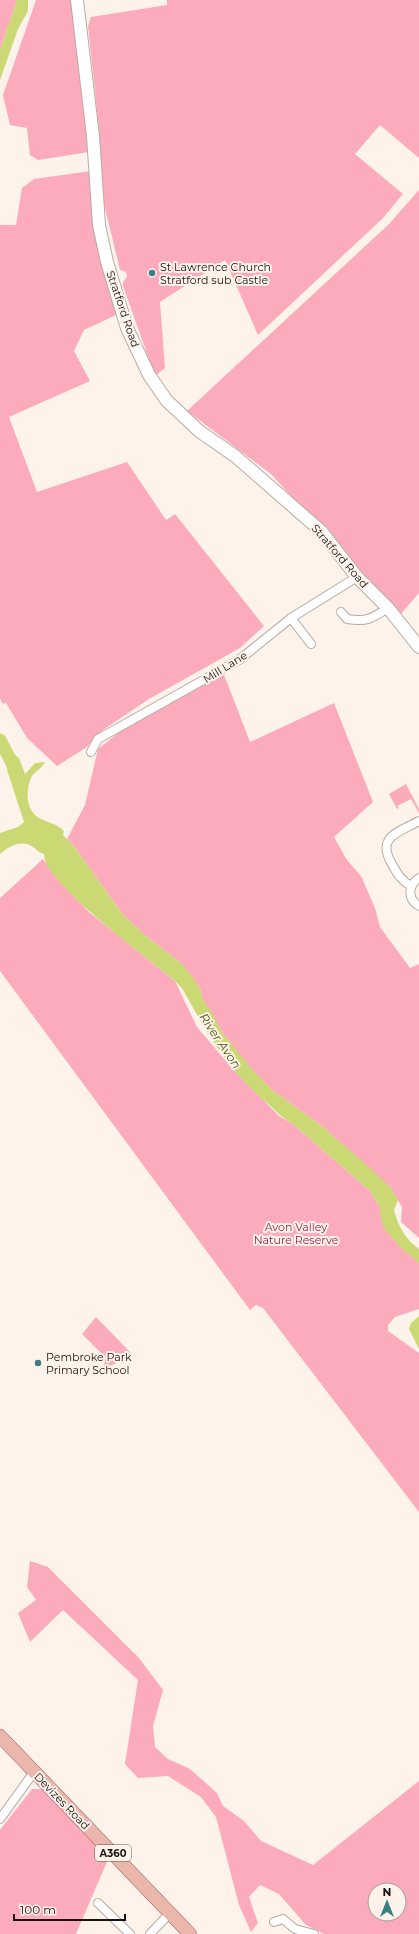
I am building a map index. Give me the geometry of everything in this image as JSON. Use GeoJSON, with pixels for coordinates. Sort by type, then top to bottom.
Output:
{"type":"FeatureCollection","features":[{"type":"Feature","properties":{"kind":"main road","name":"Devizes Road"},"geometry":{"type":"LineString","coordinates":[[0,1736],[190,1934]]}},
{"type":"Feature","properties":{"kind":"street","name":"Stratford Road"},"geometry":{"type":"LineString","coordinates":[[77,0],[93,136],[99,225],[127,328],[150,378],[171,405],[199,431],[235,456],[310,522],[357,577],[388,608],[419,647]]}},
{"type":"Feature","properties":{"kind":"street","name":"Mill Lane"},"geometry":{"type":"LineString","coordinates":[[91,752],[98,740],[239,660],[290,618],[357,577]]}},
{"type":"Feature","properties":{"kind":"street"},"geometry":{"type":"LineString","coordinates":[[341,612],[347,619],[361,622],[368,620],[388,608]]}},
{"type":"Feature","properties":{"kind":"street"},"geometry":{"type":"LineString","coordinates":[[290,618],[311,644]]}},
{"type":"Feature","properties":{"kind":"street"},"geometry":{"type":"LineString","coordinates":[[411,886],[402,881],[387,858],[385,850],[386,842],[395,834],[419,821]]}},
{"type":"Feature","properties":{"kind":"street"},"geometry":{"type":"LineString","coordinates":[[419,878],[411,886],[410,896],[412,901],[419,906]]}},
{"type":"Feature","properties":{"kind":"street"},"geometry":{"type":"LineString","coordinates":[[0,1819],[34,1772]]}},
{"type":"Feature","properties":{"kind":"street"},"geometry":{"type":"LineString","coordinates":[[98,1903],[130,1934]]}},
{"type":"Feature","properties":{"kind":"street"},"geometry":{"type":"LineString","coordinates":[[150,1934],[170,1913]]}},
{"type":"Feature","properties":{"kind":"street"},"geometry":{"type":"LineString","coordinates":[[274,1922],[283,1919],[295,1929],[314,1934]]}},
{"type":"Feature","properties":{"kind":"green space"},"geometry":{"type":"Polygon","coordinates":[[[0,0],[17,0],[0,50],[0,0]]]}},
{"type":"Feature","properties":{"kind":"green space"},"geometry":{"type":"Polygon","coordinates":[[[36,0],[71,0],[89,152],[38,160],[30,155],[27,128],[10,125],[3,95],[36,0]]]}},
{"type":"Feature","properties":{"kind":"green space"},"geometry":{"type":"Polygon","coordinates":[[[167,0],[419,0],[419,158],[380,125],[355,154],[403,194],[382,219],[258,335],[225,260],[160,302],[165,368],[155,376],[123,286],[123,282],[127,277],[126,272],[120,270],[104,204],[99,128],[88,26],[91,17],[167,5],[167,0]]]}},
{"type":"Feature","properties":{"kind":"green space"},"geometry":{"type":"Polygon","coordinates":[[[91,171],[100,250],[116,315],[84,330],[74,351],[90,381],[9,417],[37,492],[127,462],[166,520],[175,514],[264,626],[240,648],[149,699],[100,732],[87,747],[57,766],[27,738],[6,703],[3,704],[0,699],[0,225],[16,225],[22,188],[34,179],[91,171]]]}},
{"type":"Feature","properties":{"kind":"green space"},"geometry":{"type":"Polygon","coordinates":[[[419,190],[419,593],[400,615],[271,474],[187,411],[389,224],[419,190]]]}},
{"type":"Feature","properties":{"kind":"green space"},"geometry":{"type":"Polygon","coordinates":[[[223,672],[250,742],[334,703],[373,802],[334,837],[347,860],[361,876],[375,908],[380,927],[410,968],[419,964],[419,1238],[401,1222],[402,1207],[390,1187],[323,1127],[271,1089],[251,1069],[221,1031],[203,1000],[200,989],[182,964],[147,937],[123,915],[73,845],[67,839],[85,805],[98,749],[118,733],[223,672]]]}},
{"type":"Feature","properties":{"kind":"green space"},"geometry":{"type":"Polygon","coordinates":[[[406,784],[419,809],[419,813],[411,799],[397,806],[399,808],[397,809],[389,794],[406,784]]]}},
{"type":"Feature","properties":{"kind":"green space","name":"Avon Valley Nature Reserve"},"geometry":{"type":"Polygon","coordinates":[[[43,859],[58,880],[89,912],[175,981],[197,1027],[231,1067],[279,1116],[293,1124],[370,1191],[380,1207],[380,1215],[419,1263],[419,1309],[395,1317],[388,1325],[388,1331],[419,1353],[419,1512],[263,1308],[256,1305],[250,1310],[0,971],[0,898],[43,859]]]}},
{"type":"Feature","properties":{"kind":"green space"},"geometry":{"type":"Polygon","coordinates":[[[96,1317],[130,1352],[115,1364],[104,1367],[105,1357],[82,1334],[96,1317]]]}},
{"type":"Feature","properties":{"kind":"green space"},"geometry":{"type":"Polygon","coordinates":[[[30,1561],[48,1567],[139,1658],[163,1690],[153,1726],[155,1747],[168,1759],[190,1769],[217,1793],[223,1806],[244,1821],[261,1841],[313,1865],[419,1781],[419,1934],[324,1934],[306,1925],[279,1894],[260,1885],[249,1897],[258,1923],[251,1932],[239,1905],[216,1817],[201,1797],[168,1776],[138,1778],[125,1764],[138,1680],[63,1610],[30,1642],[18,1613],[36,1600],[27,1587],[30,1561]]]}},
{"type":"Feature","properties":{"kind":"green space"},"geometry":{"type":"Polygon","coordinates":[[[32,1789],[42,1789],[109,1857],[76,1934],[0,1934],[0,1830],[32,1789]]]}},
{"type":"Feature","properties":{"kind":"water"},"geometry":{"type":"Polygon","coordinates":[[[17,0],[28,0],[28,11],[18,29],[0,80],[0,50],[17,0]]]}},
{"type":"Feature","properties":{"kind":"water"},"geometry":{"type":"Polygon","coordinates":[[[11,748],[12,753],[19,758],[25,774],[35,763],[45,762],[32,776],[29,783],[28,800],[34,814],[64,831],[63,835],[73,845],[123,915],[147,937],[182,964],[200,989],[203,1000],[213,1014],[221,1031],[251,1068],[271,1089],[323,1127],[390,1187],[398,1200],[394,1210],[403,1232],[419,1249],[419,1263],[399,1246],[384,1228],[380,1215],[380,1207],[370,1191],[293,1124],[279,1114],[240,1077],[219,1050],[182,988],[175,981],[122,939],[78,901],[60,883],[48,867],[44,854],[29,845],[16,844],[7,848],[0,854],[0,833],[18,827],[24,822],[7,770],[9,759],[4,751],[11,748]]]}},
{"type":"Feature","properties":{"kind":"water"},"geometry":{"type":"Polygon","coordinates":[[[419,1316],[419,1349],[409,1329],[411,1323],[419,1316]]]}},
{"type":"Feature","properties":{"kind":"waterway","name":"River Avon"},"geometry":{"type":"LineString","coordinates":[[0,740],[13,765]]}},
{"type":"Feature","properties":{"kind":"place","name":"St Lawrence Church Stratford sub Castle"},"geometry":{"type":"Point","coordinates":[152,273]}},
{"type":"Feature","properties":{"kind":"place","name":"Pembroke Park Primary School"},"geometry":{"type":"Point","coordinates":[38,1363]}}]}
